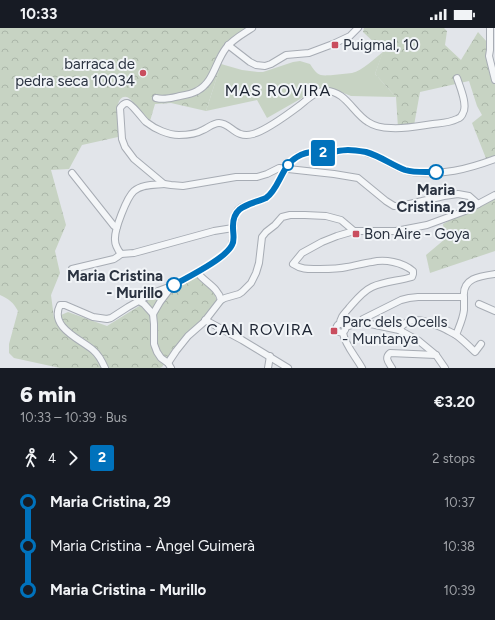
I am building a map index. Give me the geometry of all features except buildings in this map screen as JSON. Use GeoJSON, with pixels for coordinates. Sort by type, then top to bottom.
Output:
{"type":"FeatureCollection","features":[{"type":"Feature","properties":{"kind":"street"},"geometry":{"type":"LineString","coordinates":[[156,98],[161,100],[192,94],[204,87],[228,45],[252,28]]}},
{"type":"Feature","properties":{"kind":"street"},"geometry":{"type":"LineString","coordinates":[[228,45],[253,64],[265,66],[286,55],[307,54],[350,36],[358,28]]}},
{"type":"Feature","properties":{"kind":"street"},"geometry":{"type":"LineString","coordinates":[[490,28],[489,56],[495,80]]}},
{"type":"Feature","properties":{"kind":"street"},"geometry":{"type":"LineString","coordinates":[[164,184],[134,159],[123,143],[120,110],[124,104],[130,104],[150,125],[169,134],[184,135],[194,133],[202,131],[214,124],[222,123],[242,135],[253,134],[262,130],[280,119],[309,97],[319,92],[331,91],[348,102],[355,112],[367,122],[390,128],[404,128],[450,122],[460,118],[464,111],[464,106],[462,92],[457,78]]}},
{"type":"Feature","properties":{"kind":"street"},"geometry":{"type":"LineString","coordinates":[[105,368],[93,349],[68,332],[60,323],[57,313],[60,305],[65,305],[93,317],[107,319],[111,318],[128,307],[174,285],[217,260],[225,254],[232,245],[234,238],[233,228],[235,215],[238,210],[269,196],[285,169],[296,157],[302,154],[315,152],[323,153],[348,150],[371,154],[404,170],[445,173],[495,159]]}},
{"type":"Feature","properties":{"kind":"street"},"geometry":{"type":"LineString","coordinates":[[121,254],[115,243],[117,227],[130,196],[134,191],[141,187],[147,186],[164,184],[171,186],[183,186],[236,177],[257,177],[279,168],[358,178],[394,206],[401,206],[458,194],[469,196],[478,204]]}},
{"type":"Feature","properties":{"kind":"street"},"geometry":{"type":"LineString","coordinates":[[72,173],[114,226],[117,227]]}},
{"type":"Feature","properties":{"kind":"street"},"geometry":{"type":"LineString","coordinates":[[362,368],[346,343],[343,324],[340,324],[341,318],[358,298],[372,287],[379,284],[412,277],[413,271],[400,264],[385,261],[373,261],[334,269],[300,268],[293,264],[302,253],[308,249],[322,242],[354,231],[396,231],[427,225],[465,211],[495,195]]}},
{"type":"Feature","properties":{"kind":"street"},"geometry":{"type":"LineString","coordinates":[[174,285],[169,289],[153,314],[154,344],[157,352],[170,365],[176,351],[188,336],[205,320],[221,300],[242,292],[251,283],[259,263],[262,237],[282,217],[290,215],[326,216],[341,220],[354,231]]}},
{"type":"Feature","properties":{"kind":"street"},"geometry":{"type":"LineString","coordinates":[[72,269],[114,258],[121,254],[134,253],[214,231],[233,228]]}},
{"type":"Feature","properties":{"kind":"street"},"geometry":{"type":"LineString","coordinates":[[197,272],[214,288],[220,295],[221,300]]}},
{"type":"Feature","properties":{"kind":"street"},"geometry":{"type":"LineString","coordinates":[[456,335],[464,311],[463,297],[465,288],[470,280],[473,278],[495,274]]}},
{"type":"Feature","properties":{"kind":"street"},"geometry":{"type":"LineString","coordinates":[[344,330],[361,322],[371,314],[401,300],[418,297],[463,297]]}},
{"type":"Feature","properties":{"kind":"street"},"geometry":{"type":"LineString","coordinates":[[139,301],[144,304],[153,314]]}},
{"type":"Feature","properties":{"kind":"street"},"geometry":{"type":"LineString","coordinates":[[479,304],[495,311]]}},
{"type":"Feature","properties":{"kind":"street"},"geometry":{"type":"LineString","coordinates":[[205,320],[270,356],[288,368]]}},
{"type":"Feature","properties":{"kind":"street"},"geometry":{"type":"LineString","coordinates":[[399,330],[404,323],[410,321],[424,321],[456,335],[475,352],[481,344]]}},
{"type":"Feature","properties":{"kind":"street"},"geometry":{"type":"LineString","coordinates":[[361,322],[399,330],[419,341],[436,355],[445,368]]}},
{"type":"Feature","properties":{"kind":"street"},"geometry":{"type":"LineString","coordinates":[[392,368],[387,360],[387,356],[390,353],[436,355]]}},
{"type":"Feature","properties":{"kind":"street"},"geometry":{"type":"LineString","coordinates":[[268,368],[270,356]]}},
{"type":"Feature","properties":{"kind":"green space"},"geometry":{"type":"Polygon","coordinates":[[[0,28],[246,28],[228,42],[217,55],[215,61],[221,64],[206,111],[171,103],[155,104],[150,121],[130,99],[124,97],[120,100],[118,105],[118,137],[82,145],[69,169],[51,170],[66,225],[55,251],[60,273],[51,295],[54,318],[68,312],[107,326],[152,298],[195,276],[215,293],[217,303],[206,320],[188,334],[160,368],[60,368],[14,358],[9,353],[9,344],[18,311],[10,301],[0,295],[0,28]]]}},
{"type":"Feature","properties":{"kind":"green space"},"geometry":{"type":"Polygon","coordinates":[[[364,28],[444,28],[447,31],[445,45],[461,60],[478,32],[487,42],[495,81],[495,156],[487,161],[472,123],[482,115],[477,106],[469,81],[420,92],[413,131],[398,128],[396,97],[375,74],[383,51],[363,32],[364,28]]]}},
{"type":"Feature","properties":{"kind":"green space"},"geometry":{"type":"Polygon","coordinates":[[[383,52],[375,74],[396,97],[351,96],[328,87],[316,90],[267,118],[257,100],[206,111],[221,64],[242,70],[263,72],[300,61],[310,64],[319,74],[333,75],[356,72],[383,52]]]}},
{"type":"Feature","properties":{"kind":"green space"},"geometry":{"type":"Polygon","coordinates":[[[495,195],[495,251],[430,273],[426,255],[445,239],[443,224],[495,195]]]}},
{"type":"Feature","properties":{"kind":"bus line","name":"2"},"geometry":{"type":"LineString","coordinates":[[174,285],[225,254],[232,245],[235,215],[238,210],[269,196],[290,162],[302,154],[348,150],[356,151],[371,154],[410,172],[436,172]]}},
{"type":"Feature","properties":{"kind":"place","name":"Puigmal, 10"},"geometry":{"type":"Point","coordinates":[335,45]}},
{"type":"Feature","properties":{"kind":"place","name":"barraca de pedra seca 10034"},"geometry":{"type":"Point","coordinates":[143,73]}},
{"type":"Feature","properties":{"kind":"place","name":"Maria Cristina, 29"},"geometry":{"type":"Point","coordinates":[436,172]}},
{"type":"Feature","properties":{"kind":"place","name":"Bon Aire - Goya"},"geometry":{"type":"Point","coordinates":[356,234]}},
{"type":"Feature","properties":{"kind":"place","name":"Maria Cristina - Murillo"},"geometry":{"type":"Point","coordinates":[174,285]}},
{"type":"Feature","properties":{"kind":"place","name":"Parc dels Ocells - Muntanya"},"geometry":{"type":"Point","coordinates":[334,331]}},
{"type":"Feature","properties":{"kind":"district","name":"MAS ROVIRA"},"geometry":{"type":"Point","coordinates":[278,90]}},
{"type":"Feature","properties":{"kind":"district","name":"CAN ROVIRA"},"geometry":{"type":"Point","coordinates":[260,329]}}]}
